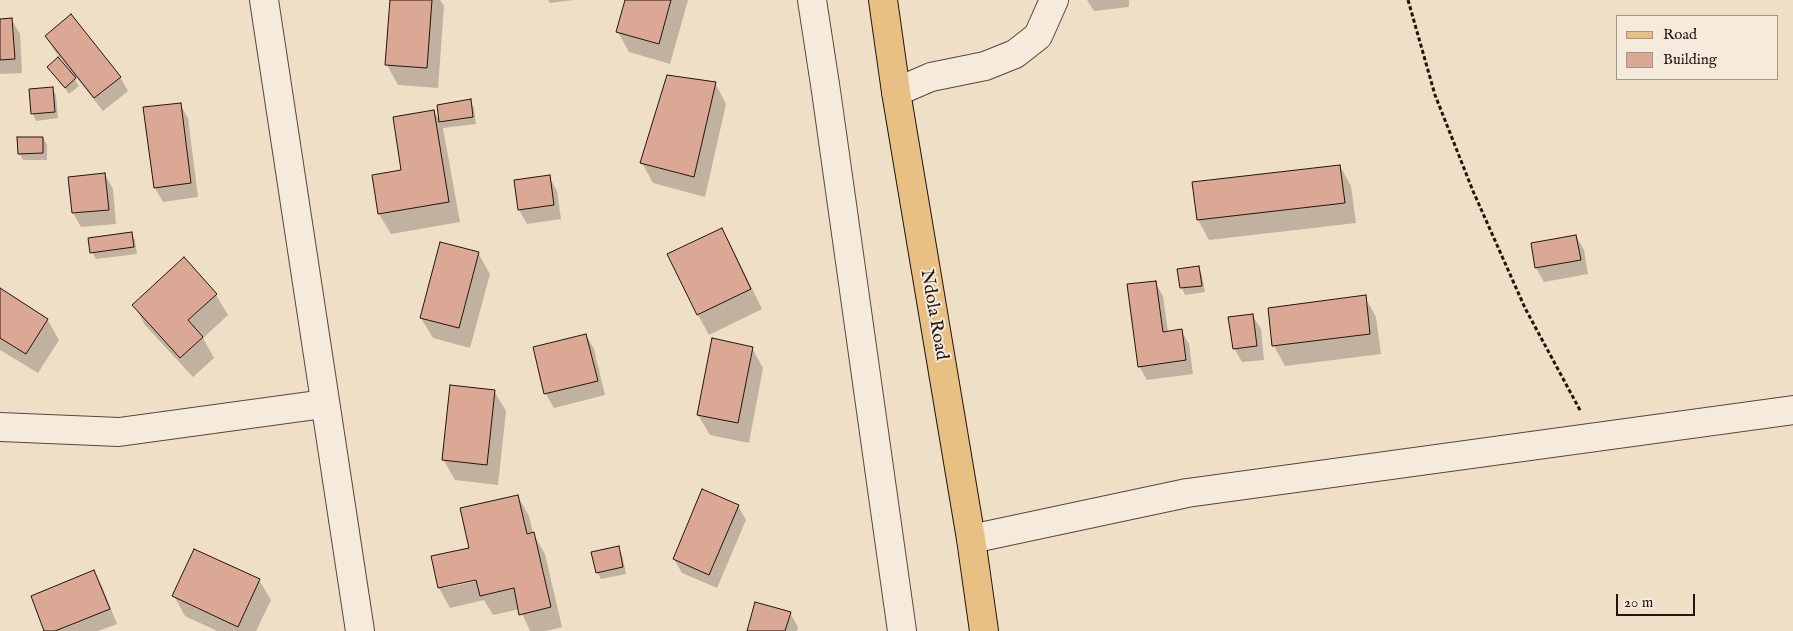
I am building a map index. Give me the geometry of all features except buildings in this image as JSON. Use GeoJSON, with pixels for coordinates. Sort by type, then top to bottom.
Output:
{"type":"FeatureCollection","features":[{"type":"Feature","properties":{"kind":"main road","name":"Ndola Road"},"geometry":{"type":"LineString","coordinates":[[883,0],[896,92],[984,631]]}},
{"type":"Feature","properties":{"kind":"street"},"geometry":{"type":"LineString","coordinates":[[264,0],[360,631]]}},
{"type":"Feature","properties":{"kind":"street"},"geometry":{"type":"LineString","coordinates":[[812,0],[902,631]]}},
{"type":"Feature","properties":{"kind":"street"},"geometry":{"type":"LineString","coordinates":[[896,92],[931,78],[985,66],[1015,54],[1038,36],[1054,0]]}},
{"type":"Feature","properties":{"kind":"street"},"geometry":{"type":"LineString","coordinates":[[0,427],[119,432],[324,404]]}},
{"type":"Feature","properties":{"kind":"street"},"geometry":{"type":"LineString","coordinates":[[970,539],[1187,493],[1793,410]]}},
{"type":"Feature","properties":{"kind":"path"},"geometry":{"type":"LineString","coordinates":[[1408,0],[1435,95],[1473,191],[1525,308],[1594,437]]}}]}
